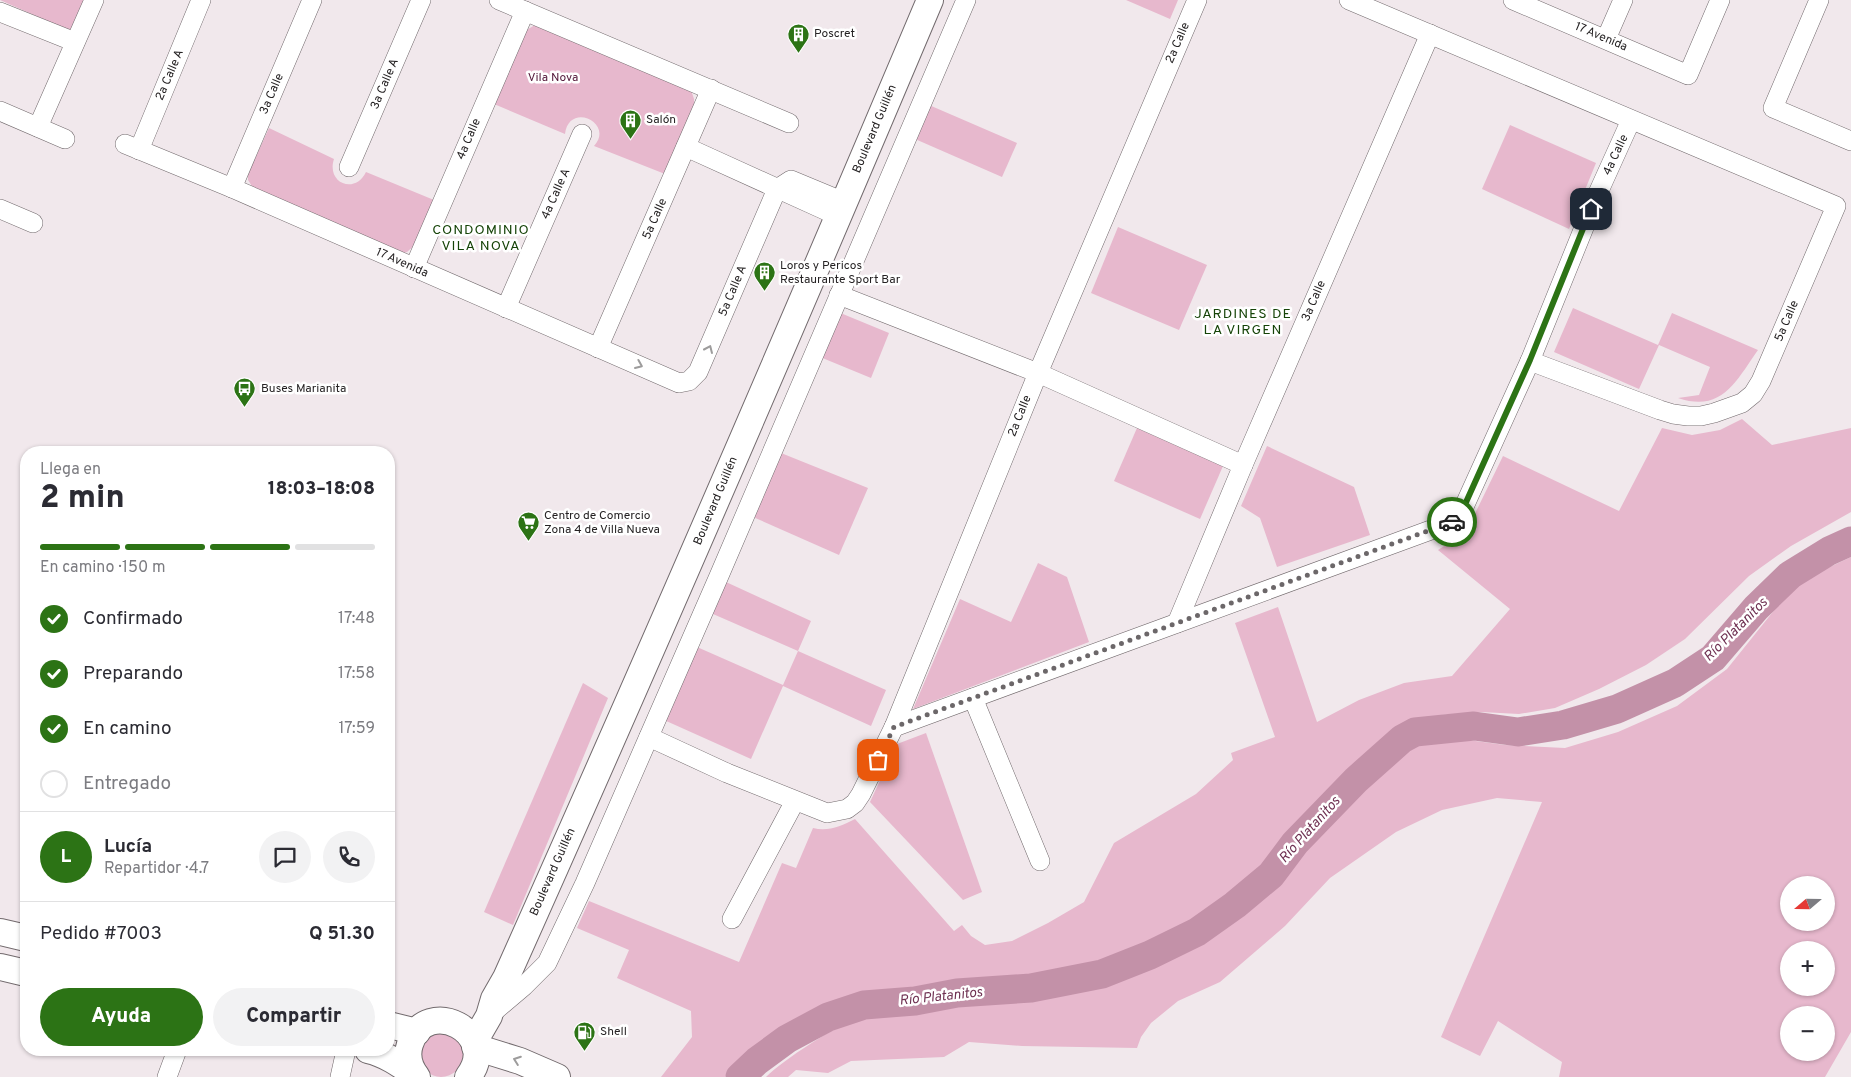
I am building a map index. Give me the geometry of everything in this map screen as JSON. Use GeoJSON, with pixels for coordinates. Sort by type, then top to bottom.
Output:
{"type":"FeatureCollection","features":[{"type":"Feature","properties":{"kind":"main road","name":"Boulevard Guillén"},"geometry":{"type":"LineString","coordinates":[[468,1077],[474,1067],[476,1057],[475,1044],[503,995],[930,0]]}},
{"type":"Feature","properties":{"kind":"main road"},"geometry":{"type":"LineString","coordinates":[[0,932],[20,937]]}},
{"type":"Feature","properties":{"kind":"main road"},"geometry":{"type":"LineString","coordinates":[[0,967],[20,972]]}},
{"type":"Feature","properties":{"kind":"main road"},"geometry":{"type":"LineString","coordinates":[[416,1076],[408,1058],[409,1049],[426,1027],[503,995]]}},
{"type":"Feature","properties":{"kind":"main road"},"geometry":{"type":"LineString","coordinates":[[395,1025],[426,1027],[447,1021],[458,1024],[467,1032],[475,1044],[557,1077]]}},
{"type":"Feature","properties":{"kind":"main road"},"geometry":{"type":"LineString","coordinates":[[384,1056],[397,1062],[416,1076]]}},
{"type":"Feature","properties":{"kind":"street"},"geometry":{"type":"LineString","coordinates":[[38,127],[94,0]]}},
{"type":"Feature","properties":{"kind":"street","name":"2a Calle A"},"geometry":{"type":"LineString","coordinates":[[132,147],[202,0]]}},
{"type":"Feature","properties":{"kind":"street","name":"3a Calle"},"geometry":{"type":"LineString","coordinates":[[232,188],[312,0]]}},
{"type":"Feature","properties":{"kind":"street","name":"3a Calle A"},"geometry":{"type":"LineString","coordinates":[[349,167],[421,0]]}},
{"type":"Feature","properties":{"kind":"street"},"geometry":{"type":"LineString","coordinates":[[499,0],[789,123]]}},
{"type":"Feature","properties":{"kind":"street"},"geometry":{"type":"LineString","coordinates":[[503,995],[547,963],[585,883],[966,0]]}},
{"type":"Feature","properties":{"kind":"street","name":"2a Calle"},"geometry":{"type":"LineString","coordinates":[[795,801],[827,813],[847,809],[858,799],[894,727],[1038,373],[1197,0]]}},
{"type":"Feature","properties":{"kind":"street"},"geometry":{"type":"LineString","coordinates":[[1349,0],[1631,120]]}},
{"type":"Feature","properties":{"kind":"street"},"geometry":{"type":"LineString","coordinates":[[1606,39],[1623,0]]}},
{"type":"Feature","properties":{"kind":"street","name":"17 Avenida"},"geometry":{"type":"LineString","coordinates":[[1517,1],[1688,75],[1720,0]]}},
{"type":"Feature","properties":{"kind":"street"},"geometry":{"type":"LineString","coordinates":[[1820,0],[1772,108],[1851,141]]}},
{"type":"Feature","properties":{"kind":"street","name":"4a Calle"},"geometry":{"type":"LineString","coordinates":[[414,268],[525,11]]}},
{"type":"Feature","properties":{"kind":"street"},"geometry":{"type":"LineString","coordinates":[[0,12],[75,42]]}},
{"type":"Feature","properties":{"kind":"street","name":"3a Calle"},"geometry":{"type":"LineString","coordinates":[[1177,623],[1243,464],[1430,34]]}},
{"type":"Feature","properties":{"kind":"street","name":"5a Calle"},"geometry":{"type":"LineString","coordinates":[[598,348],[710,89]]}},
{"type":"Feature","properties":{"kind":"street"},"geometry":{"type":"LineString","coordinates":[[0,111],[65,139]]}},
{"type":"Feature","properties":{"kind":"street","name":"4a Calle"},"geometry":{"type":"LineString","coordinates":[[1177,623],[1458,520],[1530,360],[1598,193],[1631,120]]}},
{"type":"Feature","properties":{"kind":"street","name":"5a Calle"},"geometry":{"type":"LineString","coordinates":[[1530,360],[1673,414],[1701,416],[1742,403],[1752,394],[1761,381],[1836,206],[1631,120]]}},
{"type":"Feature","properties":{"kind":"street","name":"4a Calle A"},"geometry":{"type":"LineString","coordinates":[[506,308],[582,134]]}},
{"type":"Feature","properties":{"kind":"street","name":"17 Avenida"},"geometry":{"type":"LineString","coordinates":[[132,147],[232,188],[679,383]]}},
{"type":"Feature","properties":{"kind":"street"},"geometry":{"type":"LineString","coordinates":[[686,147],[775,186],[784,184],[841,209]]}},
{"type":"Feature","properties":{"kind":"street","name":"5a Calle A"},"geometry":{"type":"LineString","coordinates":[[679,383],[689,381],[698,372],[784,184]]}},
{"type":"Feature","properties":{"kind":"street"},"geometry":{"type":"LineString","coordinates":[[0,209],[32,223]]}},
{"type":"Feature","properties":{"kind":"street"},"geometry":{"type":"LineString","coordinates":[[839,294],[1038,373],[1243,464]]}},
{"type":"Feature","properties":{"kind":"street"},"geometry":{"type":"LineString","coordinates":[[894,727],[1177,623]]}},
{"type":"Feature","properties":{"kind":"street"},"geometry":{"type":"LineString","coordinates":[[973,698],[1040,861]]}},
{"type":"Feature","properties":{"kind":"street"},"geometry":{"type":"LineString","coordinates":[[649,737],[727,773],[795,801],[732,919]]}},
{"type":"Feature","properties":{"kind":"street"},"geometry":{"type":"LineString","coordinates":[[167,1077],[175,1056]]}},
{"type":"Feature","properties":{"kind":"street"},"geometry":{"type":"LineString","coordinates":[[340,1077],[345,1056]]}},
{"type":"Feature","properties":{"kind":"green space"},"geometry":{"type":"Polygon","coordinates":[[[0,0],[85,0],[72,32],[0,0]]]}},
{"type":"Feature","properties":{"kind":"green space"},"geometry":{"type":"Polygon","coordinates":[[[1126,0],[1178,0],[1170,19],[1126,0]]]}},
{"type":"Feature","properties":{"kind":"green space","name":"Vila Nova"},"geometry":{"type":"Polygon","coordinates":[[[535,25],[691,90],[694,105],[665,174],[594,146],[599,138],[599,130],[595,123],[589,119],[581,117],[574,119],[568,124],[565,134],[494,104],[523,32],[535,25]]]}},
{"type":"Feature","properties":{"kind":"green space"},"geometry":{"type":"Polygon","coordinates":[[[929,105],[1017,143],[1002,177],[915,139],[929,105]]]}},
{"type":"Feature","properties":{"kind":"green space"},"geometry":{"type":"Polygon","coordinates":[[[1510,125],[1596,163],[1569,229],[1482,189],[1510,125]]]}},
{"type":"Feature","properties":{"kind":"green space"},"geometry":{"type":"Polygon","coordinates":[[[269,128],[334,159],[334,174],[343,183],[355,183],[366,172],[434,200],[416,244],[407,252],[399,254],[255,191],[248,180],[248,174],[269,128]]]}},
{"type":"Feature","properties":{"kind":"green space"},"geometry":{"type":"Polygon","coordinates":[[[1118,227],[1207,265],[1179,330],[1091,293],[1118,227]]]}},
{"type":"Feature","properties":{"kind":"green space"},"geometry":{"type":"Polygon","coordinates":[[[1573,308],[1658,345],[1672,313],[1758,350],[1735,383],[1726,391],[1717,398],[1693,402],[1678,398],[1699,395],[1710,367],[1659,345],[1639,389],[1554,352],[1573,308]]]}},
{"type":"Feature","properties":{"kind":"green space"},"geometry":{"type":"Polygon","coordinates":[[[838,312],[889,333],[871,378],[820,357],[838,312]]]}},
{"type":"Feature","properties":{"kind":"green space"},"geometry":{"type":"Polygon","coordinates":[[[1742,419],[1772,445],[1851,428],[1851,512],[1791,546],[1749,576],[1685,639],[1646,665],[1599,689],[1555,708],[1519,714],[1481,712],[1442,715],[1415,721],[1382,743],[1345,775],[1264,864],[1205,916],[1145,947],[1070,972],[1005,981],[951,985],[908,996],[860,996],[808,1014],[769,1035],[725,1077],[661,1077],[692,1037],[691,1011],[617,978],[629,950],[577,928],[589,901],[739,962],[782,863],[796,868],[813,828],[829,829],[855,819],[954,931],[962,925],[971,936],[985,945],[1012,941],[1084,902],[1114,843],[1196,794],[1233,760],[1231,753],[1275,737],[1235,623],[1278,607],[1317,722],[1359,700],[1404,683],[1452,676],[1510,609],[1438,550],[1466,532],[1503,456],[1619,511],[1662,428],[1692,435],[1720,430],[1742,419]]]}},
{"type":"Feature","properties":{"kind":"green space"},"geometry":{"type":"Polygon","coordinates":[[[1137,428],[1223,466],[1200,519],[1114,481],[1137,428]]]}},
{"type":"Feature","properties":{"kind":"green space"},"geometry":{"type":"Polygon","coordinates":[[[1267,446],[1354,487],[1370,535],[1277,567],[1260,518],[1241,506],[1267,446]]]}},
{"type":"Feature","properties":{"kind":"green space"},"geometry":{"type":"Polygon","coordinates":[[[781,453],[868,488],[839,555],[753,517],[781,453]]]}},
{"type":"Feature","properties":{"kind":"green space"},"geometry":{"type":"Polygon","coordinates":[[[1851,557],[1851,1032],[1835,1060],[1835,1006],[1780,1006],[1780,1061],[1834,1061],[1825,1077],[1559,1077],[1562,1062],[1498,1021],[1480,1056],[1441,1037],[1542,802],[1497,798],[1442,810],[1396,832],[1330,878],[1285,926],[1220,982],[1178,1001],[1151,1023],[1141,1037],[1137,1048],[1022,1046],[969,1042],[944,1057],[851,1061],[828,1073],[796,1070],[788,1077],[766,1077],[815,1041],[844,1024],[867,1015],[918,1011],[947,1004],[1051,991],[1104,980],[1148,964],[1198,939],[1239,911],[1281,875],[1372,779],[1399,756],[1423,741],[1446,737],[1505,745],[1565,748],[1618,732],[1677,706],[1727,669],[1776,608],[1802,580],[1851,557]]]}},
{"type":"Feature","properties":{"kind":"green space"},"geometry":{"type":"Polygon","coordinates":[[[1038,563],[1067,577],[1089,642],[913,709],[960,599],[1011,622],[1038,563]]]}},
{"type":"Feature","properties":{"kind":"green space"},"geometry":{"type":"Polygon","coordinates":[[[726,582],[811,621],[798,651],[713,614],[726,582]]]}},
{"type":"Feature","properties":{"kind":"green space"},"geometry":{"type":"Polygon","coordinates":[[[697,647],[783,685],[798,651],[886,690],[871,726],[783,686],[751,759],[664,720],[697,647]]]}},
{"type":"Feature","properties":{"kind":"green space"},"geometry":{"type":"Polygon","coordinates":[[[583,683],[608,698],[513,925],[484,912],[583,683]]]}},
{"type":"Feature","properties":{"kind":"green space"},"geometry":{"type":"Polygon","coordinates":[[[926,733],[982,892],[963,900],[870,802],[897,744],[926,733]]]}},
{"type":"Feature","properties":{"kind":"green space"},"geometry":{"type":"Polygon","coordinates":[[[437,1033],[445,1033],[457,1039],[463,1055],[457,1071],[445,1077],[437,1077],[425,1071],[419,1059],[419,1051],[425,1039],[437,1033]]]}},
{"type":"Feature","properties":{"kind":"waterway","name":"Río Platanitos"},"geometry":{"type":"LineString","coordinates":[[740,1077],[757,1061],[787,1039],[828,1017],[864,1005],[915,1001],[957,993],[1031,988],[1102,974],[1150,955],[1197,932],[1235,905],[1271,875],[1295,843],[1356,780],[1402,739],[1415,732],[1474,726],[1518,732],[1563,725],[1617,709],[1675,683],[1713,658],[1756,608],[1790,575],[1829,551],[1851,541]]}},
{"type":"Feature","properties":{"kind":"way so far"},"geometry":{"type":"LineString","coordinates":[[878,760],[894,727],[1452,522]]}},
{"type":"Feature","properties":{"kind":"place","name":"Poscret"},"geometry":{"type":"Point","coordinates":[798,53]}},
{"type":"Feature","properties":{"kind":"place","name":"Salón"},"geometry":{"type":"Point","coordinates":[630,139]}},
{"type":"Feature","properties":{"kind":"place","name":"Loros y Pericos Restaurante Sport Bar"},"geometry":{"type":"Point","coordinates":[764,292]}},
{"type":"Feature","properties":{"kind":"place","name":"Buses Marianita"},"geometry":{"type":"Point","coordinates":[245,408]}},
{"type":"Feature","properties":{"kind":"place","name":"Centro de Comercio Zona 4 de Villa Nueva"},"geometry":{"type":"Point","coordinates":[528,542]}},
{"type":"Feature","properties":{"kind":"place","name":"Shell"},"geometry":{"type":"Point","coordinates":[584,1051]}},
{"type":"Feature","properties":{"kind":"district","name":"CONDOMINIO VILA NOVA"},"geometry":{"type":"Point","coordinates":[481,238]}},
{"type":"Feature","properties":{"kind":"district","name":"JARDINES DE LA VIRGEN"},"geometry":{"type":"Point","coordinates":[1243,322]}},
{"type":"Feature","properties":{"kind":"route"},"geometry":{"type":"LineString","coordinates":[[1452,522],[1458,520],[1530,360],[1591,209]]}}]}
